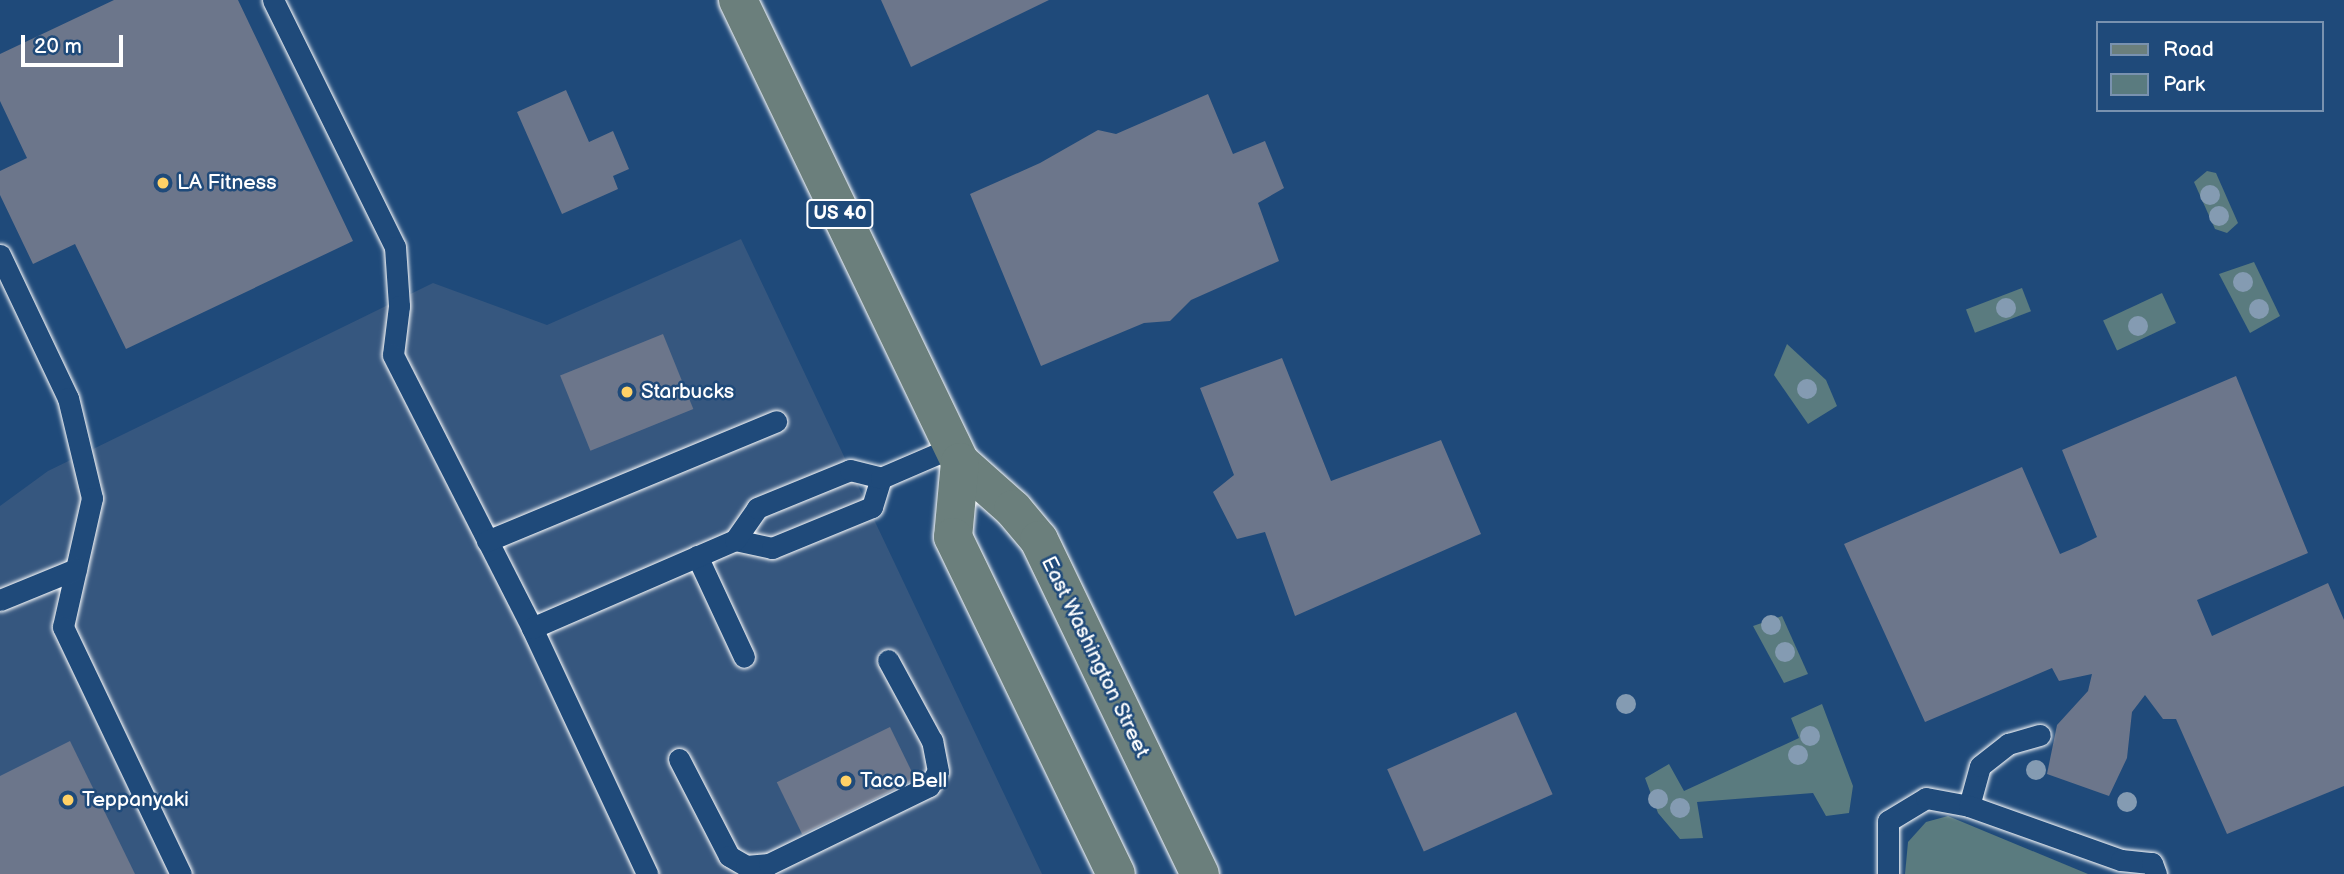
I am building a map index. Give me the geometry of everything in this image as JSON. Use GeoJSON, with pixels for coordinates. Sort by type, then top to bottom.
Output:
{"type":"FeatureCollection","features":[{"type":"Feature","properties":{"kind":"main road","name":"East Washington Street"},"geometry":{"type":"LineString","coordinates":[[738,0],[956,455],[1013,509],[1039,540],[1200,874]]}},
{"type":"Feature","properties":{"kind":"main road"},"geometry":{"type":"LineString","coordinates":[[956,455],[953,537],[1116,874]]}},
{"type":"Feature","properties":{"kind":"lane"},"geometry":{"type":"LineString","coordinates":[[273,0],[386,224],[395,247],[399,306],[393,355],[531,628],[647,874]]}},
{"type":"Feature","properties":{"kind":"lane"},"geometry":{"type":"LineString","coordinates":[[0,255],[68,398],[92,498],[63,627],[181,874]]}},
{"type":"Feature","properties":{"kind":"lane"},"geometry":{"type":"LineString","coordinates":[[487,541],[776,422]]}},
{"type":"Feature","properties":{"kind":"lane"},"geometry":{"type":"LineString","coordinates":[[531,628],[736,540],[757,508],[850,470],[881,478],[956,455]]}},
{"type":"Feature","properties":{"kind":"lane"},"geometry":{"type":"LineString","coordinates":[[736,540],[772,548],[872,506],[881,478]]}},
{"type":"Feature","properties":{"kind":"lane"},"geometry":{"type":"LineString","coordinates":[[697,556],[744,657]]}},
{"type":"Feature","properties":{"kind":"lane"},"geometry":{"type":"LineString","coordinates":[[0,600],[76,569]]}},
{"type":"Feature","properties":{"kind":"lane"},"geometry":{"type":"LineString","coordinates":[[678,759],[729,856],[746,866],[768,864],[929,786],[938,771],[932,741],[888,660]]}},
{"type":"Feature","properties":{"kind":"lane"},"geometry":{"type":"LineString","coordinates":[[1969,806],[1980,766],[2008,744],[2040,735]]}},
{"type":"Feature","properties":{"kind":"lane"},"geometry":{"type":"LineString","coordinates":[[1888,874],[1888,821],[1926,798],[1969,806],[2121,860],[2152,863],[2156,874]]}},
{"type":"Feature","properties":{"kind":"shaded area"},"geometry":{"type":"Polygon","coordinates":[[[741,239],[1042,874],[0,874],[0,506],[48,471],[433,283],[547,325],[741,239]]]}},
{"type":"Feature","properties":{"kind":"green space"},"geometry":{"type":"Polygon","coordinates":[[[2207,171],[2216,173],[2238,223],[2227,233],[2215,229],[2194,182],[2207,171]]]}},
{"type":"Feature","properties":{"kind":"green space"},"geometry":{"type":"Polygon","coordinates":[[[2254,262],[2280,316],[2250,333],[2219,274],[2254,262]]]}},
{"type":"Feature","properties":{"kind":"green space"},"geometry":{"type":"Polygon","coordinates":[[[2022,288],[2031,311],[1975,333],[1966,310],[2022,288]]]}},
{"type":"Feature","properties":{"kind":"green space"},"geometry":{"type":"Polygon","coordinates":[[[2162,293],[2176,323],[2117,350],[2103,320],[2162,293]]]}},
{"type":"Feature","properties":{"kind":"green space"},"geometry":{"type":"Polygon","coordinates":[[[1787,344],[1826,380],[1837,406],[1808,424],[1774,375],[1787,344]]]}},
{"type":"Feature","properties":{"kind":"green space"},"geometry":{"type":"Polygon","coordinates":[[[1782,616],[1808,674],[1784,683],[1753,626],[1782,616]]]}},
{"type":"Feature","properties":{"kind":"green space"},"geometry":{"type":"Polygon","coordinates":[[[1822,704],[1853,786],[1849,813],[1826,816],[1813,793],[1697,802],[1703,838],[1680,839],[1658,813],[1645,778],[1669,764],[1684,791],[1799,738],[1791,718],[1822,704]]]}},
{"type":"Feature","properties":{"kind":"green space"},"geometry":{"type":"Polygon","coordinates":[[[1948,816],[2088,874],[1905,874],[1908,842],[1926,822],[1948,816]]]}},
{"type":"Feature","properties":{"kind":"building","name":"LA Fitness"},"geometry":{"type":"Polygon","coordinates":[[[114,0],[238,0],[353,241],[126,349],[75,244],[33,264],[0,195],[0,171],[27,158],[0,101],[0,54],[114,0]]]}},
{"type":"Feature","properties":{"kind":"building"},"geometry":{"type":"Polygon","coordinates":[[[881,0],[1049,0],[911,67],[881,0]]]}},
{"type":"Feature","properties":{"kind":"building"},"geometry":{"type":"Polygon","coordinates":[[[566,90],[589,142],[613,131],[629,169],[613,176],[618,189],[562,214],[517,112],[566,90]]]}},
{"type":"Feature","properties":{"kind":"building"},"geometry":{"type":"Polygon","coordinates":[[[1208,94],[1233,154],[1265,141],[1284,188],[1258,203],[1279,261],[1191,300],[1170,321],[1144,323],[1041,366],[970,194],[1040,163],[1098,130],[1116,134],[1208,94]]]}},
{"type":"Feature","properties":{"kind":"building","name":"Starbucks"},"geometry":{"type":"Polygon","coordinates":[[[663,334],[693,409],[590,451],[560,376],[663,334]]]}},
{"type":"Feature","properties":{"kind":"building"},"geometry":{"type":"Polygon","coordinates":[[[1282,358],[1331,481],[1441,440],[1481,534],[1295,616],[1265,532],[1237,539],[1213,492],[1234,475],[1200,388],[1282,358]]]}},
{"type":"Feature","properties":{"kind":"building"},"geometry":{"type":"Polygon","coordinates":[[[2236,376],[2308,553],[2197,600],[2212,636],[2328,583],[2344,620],[2344,786],[2227,834],[2176,719],[2163,719],[2145,695],[2132,712],[2127,758],[2109,796],[2047,774],[2057,725],[2088,691],[2092,674],[2059,681],[2052,668],[1925,722],[1844,544],[2022,467],[2060,554],[2079,546],[2097,537],[2062,450],[2236,376]]]}},
{"type":"Feature","properties":{"kind":"building"},"geometry":{"type":"Polygon","coordinates":[[[1516,712],[1553,794],[1424,852],[1387,769],[1516,712]]]}},
{"type":"Feature","properties":{"kind":"building","name":"Taco Bell"},"geometry":{"type":"Polygon","coordinates":[[[890,727],[915,779],[802,834],[777,782],[890,727]]]}},
{"type":"Feature","properties":{"kind":"building"},"geometry":{"type":"Polygon","coordinates":[[[70,741],[135,874],[0,874],[0,776],[70,741]]]}},
{"type":"Feature","properties":{"kind":"place","name":"LA Fitness"},"geometry":{"type":"Point","coordinates":[163,183]}},
{"type":"Feature","properties":{"kind":"place","name":"Starbucks"},"geometry":{"type":"Point","coordinates":[627,392]}},
{"type":"Feature","properties":{"kind":"place","name":"Taco Bell"},"geometry":{"type":"Point","coordinates":[846,781]}},
{"type":"Feature","properties":{"kind":"place","name":"Teppanyaki"},"geometry":{"type":"Point","coordinates":[68,800]}}]}
